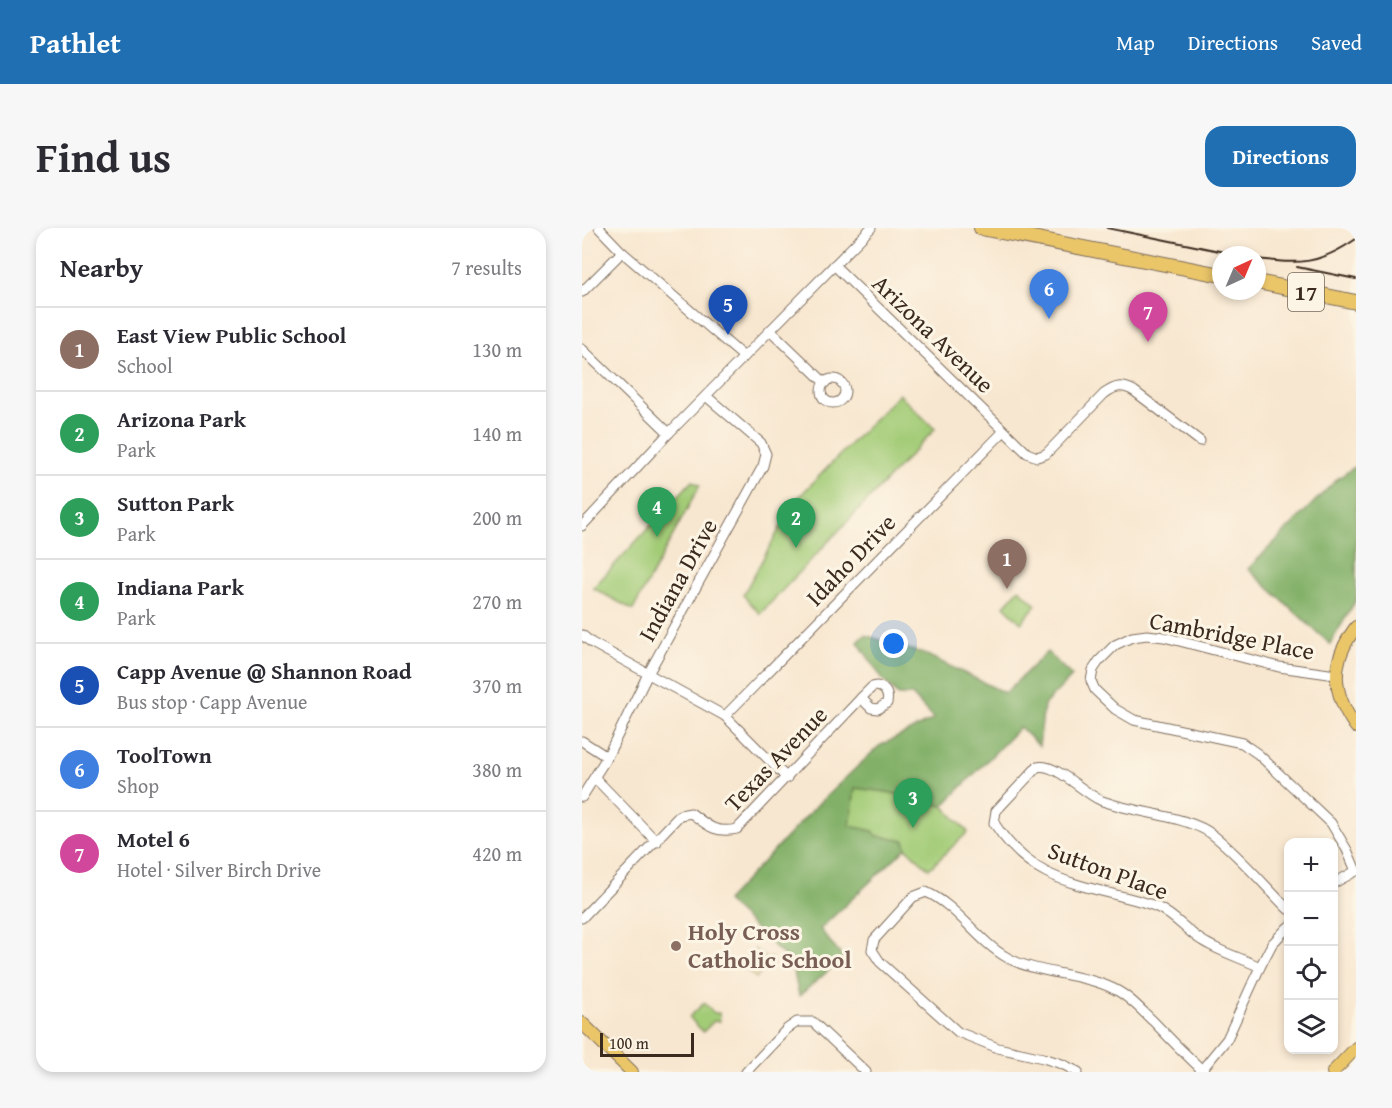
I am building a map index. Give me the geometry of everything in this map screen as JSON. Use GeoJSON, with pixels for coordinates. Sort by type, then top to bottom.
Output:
{"type":"FeatureCollection","features":[{"type":"Feature","properties":{"kind":"highway"},"geometry":{"type":"LineString","coordinates":[[981,228],[1212,273]]}},
{"type":"Feature","properties":{"kind":"highway","name":"17"},"geometry":{"type":"LineString","coordinates":[[1266,284],[1356,302]]}},
{"type":"Feature","properties":{"kind":"main road"},"geometry":{"type":"LineString","coordinates":[[1356,627],[1347,639],[1336,675],[1339,699],[1356,727]]}},
{"type":"Feature","properties":{"kind":"main road"},"geometry":{"type":"LineString","coordinates":[[582,1023],[632,1072]]}},
{"type":"Feature","properties":{"kind":"main road"},"geometry":{"type":"LineString","coordinates":[[1333,1072],[1356,1048]]}},
{"type":"Feature","properties":{"kind":"street"},"geometry":{"type":"LineString","coordinates":[[598,228],[622,252],[744,357]]}},
{"type":"Feature","properties":{"kind":"street"},"geometry":{"type":"LineString","coordinates":[[582,526],[669,433],[871,228]]}},
{"type":"Feature","properties":{"kind":"street"},"geometry":{"type":"LineString","coordinates":[[582,292],[622,252]]}},
{"type":"Feature","properties":{"kind":"street","name":"Arizona Avenue"},"geometry":{"type":"LineString","coordinates":[[834,265],[1027,453],[1037,457],[1046,454],[1104,394],[1114,387],[1125,386],[1176,421],[1200,441]]}},
{"type":"Feature","properties":{"kind":"street"},"geometry":{"type":"LineString","coordinates":[[770,330],[825,383]]}},
{"type":"Feature","properties":{"kind":"street"},"geometry":{"type":"LineString","coordinates":[[582,349],[669,433]]}},
{"type":"Feature","properties":{"kind":"street","name":"Indiana Drive"},"geometry":{"type":"LineString","coordinates":[[582,797],[608,757],[648,674],[763,466],[766,454],[761,443],[706,396]]}},
{"type":"Feature","properties":{"kind":"street","name":"Idaho Drive"},"geometry":{"type":"LineString","coordinates":[[725,716],[1004,431]]}},
{"type":"Feature","properties":{"kind":"street"},"geometry":{"type":"LineString","coordinates":[[582,635],[592,643],[725,716],[787,778]]}},
{"type":"Feature","properties":{"kind":"street","name":"Cambridge Place"},"geometry":{"type":"LineString","coordinates":[[1336,675],[1279,667],[1164,637],[1147,635],[1132,637],[1115,645],[1099,661],[1091,675],[1091,681],[1095,690],[1115,709],[1134,720],[1242,743],[1258,754],[1331,823],[1347,849],[1356,871]]}},
{"type":"Feature","properties":{"kind":"street","name":"Texas Avenue"},"geometry":{"type":"LineString","coordinates":[[582,918],[657,842],[680,815],[691,813],[712,828],[724,832],[737,829],[861,698]]}},
{"type":"Feature","properties":{"kind":"street"},"geometry":{"type":"LineString","coordinates":[[582,741],[608,757]]}},
{"type":"Feature","properties":{"kind":"street","name":"Sutton Place"},"geometry":{"type":"LineString","coordinates":[[1260,967],[1202,941],[1157,907],[1071,884],[1050,876],[1032,864],[1003,836],[994,824],[996,811],[1037,767],[1048,766],[1101,801],[1194,825],[1212,834],[1284,905]]}},
{"type":"Feature","properties":{"kind":"street"},"geometry":{"type":"LineString","coordinates":[[595,778],[657,842]]}},
{"type":"Feature","properties":{"kind":"street"},"geometry":{"type":"LineString","coordinates":[[1338,881],[1356,871]]}},
{"type":"Feature","properties":{"kind":"street"},"geometry":{"type":"LineString","coordinates":[[1078,1072],[1043,1058],[998,1048],[958,1032],[880,962],[872,950],[874,940],[913,897],[926,892],[935,896],[1007,958],[1078,977],[1114,989],[1129,998],[1201,1071],[1227,1039],[1272,944],[1284,931]]}},
{"type":"Feature","properties":{"kind":"street"},"geometry":{"type":"LineString","coordinates":[[746,1072],[787,1029],[797,1022],[813,1022],[862,1070]]}},
{"type":"Feature","properties":{"kind":"green space"},"geometry":{"type":"Polygon","coordinates":[[[899,394],[935,429],[760,614],[743,595],[795,501],[899,394]]]}},
{"type":"Feature","properties":{"kind":"green space"},"geometry":{"type":"Polygon","coordinates":[[[1356,466],[1356,600],[1330,644],[1248,569],[1337,479],[1356,466]]]}},
{"type":"Feature","properties":{"kind":"green space"},"geometry":{"type":"Polygon","coordinates":[[[692,481],[700,485],[633,610],[593,588],[692,481]]]}},
{"type":"Feature","properties":{"kind":"green space"},"geometry":{"type":"Polygon","coordinates":[[[1019,589],[1036,605],[1021,623],[1004,606],[1019,589]]]}},
{"type":"Feature","properties":{"kind":"green space"},"geometry":{"type":"Polygon","coordinates":[[[865,635],[927,655],[1005,693],[1047,652],[1072,676],[1044,705],[1039,746],[1020,727],[943,806],[887,792],[855,788],[850,826],[873,831],[877,836],[904,840],[906,848],[820,929],[843,958],[799,996],[792,963],[726,901],[818,804],[879,746],[934,719],[912,695],[898,695],[883,680],[858,642],[865,635]]]}},
{"type":"Feature","properties":{"kind":"green space"},"geometry":{"type":"Polygon","coordinates":[[[855,788],[887,792],[943,806],[968,832],[929,869],[906,848],[904,840],[876,836],[849,826],[855,788]]]}},
{"type":"Feature","properties":{"kind":"green space"},"geometry":{"type":"Polygon","coordinates":[[[704,1003],[714,1013],[719,1013],[720,1021],[714,1021],[703,1032],[689,1017],[704,1003]]]}},
{"type":"Feature","properties":{"kind":"sand"},"geometry":{"type":"Polygon","coordinates":[[[755,949],[766,959],[771,958],[772,968],[767,967],[756,978],[740,964],[755,949]]]}},
{"type":"Feature","properties":{"kind":"railway"},"geometry":{"type":"LineString","coordinates":[[1107,228],[1212,249]]}},
{"type":"Feature","properties":{"kind":"railway"},"geometry":{"type":"LineString","coordinates":[[1266,260],[1309,261],[1331,254],[1356,239]]}},
{"type":"Feature","properties":{"kind":"railway"},"geometry":{"type":"LineString","coordinates":[[1297,267],[1356,279]]}},
{"type":"Feature","properties":{"kind":"place","name":"ToolTown"},"geometry":{"type":"Point","coordinates":[1049,319]}},
{"type":"Feature","properties":{"kind":"place","name":"Capp Avenue @ Shannon Road"},"geometry":{"type":"Point","coordinates":[728,335]}},
{"type":"Feature","properties":{"kind":"place","name":"Motel 6"},"geometry":{"type":"Point","coordinates":[1148,342]}},
{"type":"Feature","properties":{"kind":"place","name":"Indiana Park"},"geometry":{"type":"Point","coordinates":[657,537]}},
{"type":"Feature","properties":{"kind":"place","name":"Arizona Park"},"geometry":{"type":"Point","coordinates":[796,548]}},
{"type":"Feature","properties":{"kind":"place","name":"East View Public School"},"geometry":{"type":"Point","coordinates":[1007,589]}},
{"type":"Feature","properties":{"kind":"place","name":"Sutton Park"},"geometry":{"type":"Point","coordinates":[913,828]}},
{"type":"Feature","properties":{"kind":"place","name":"Holy Cross Catholic School"},"geometry":{"type":"Point","coordinates":[676,946]}}]}
